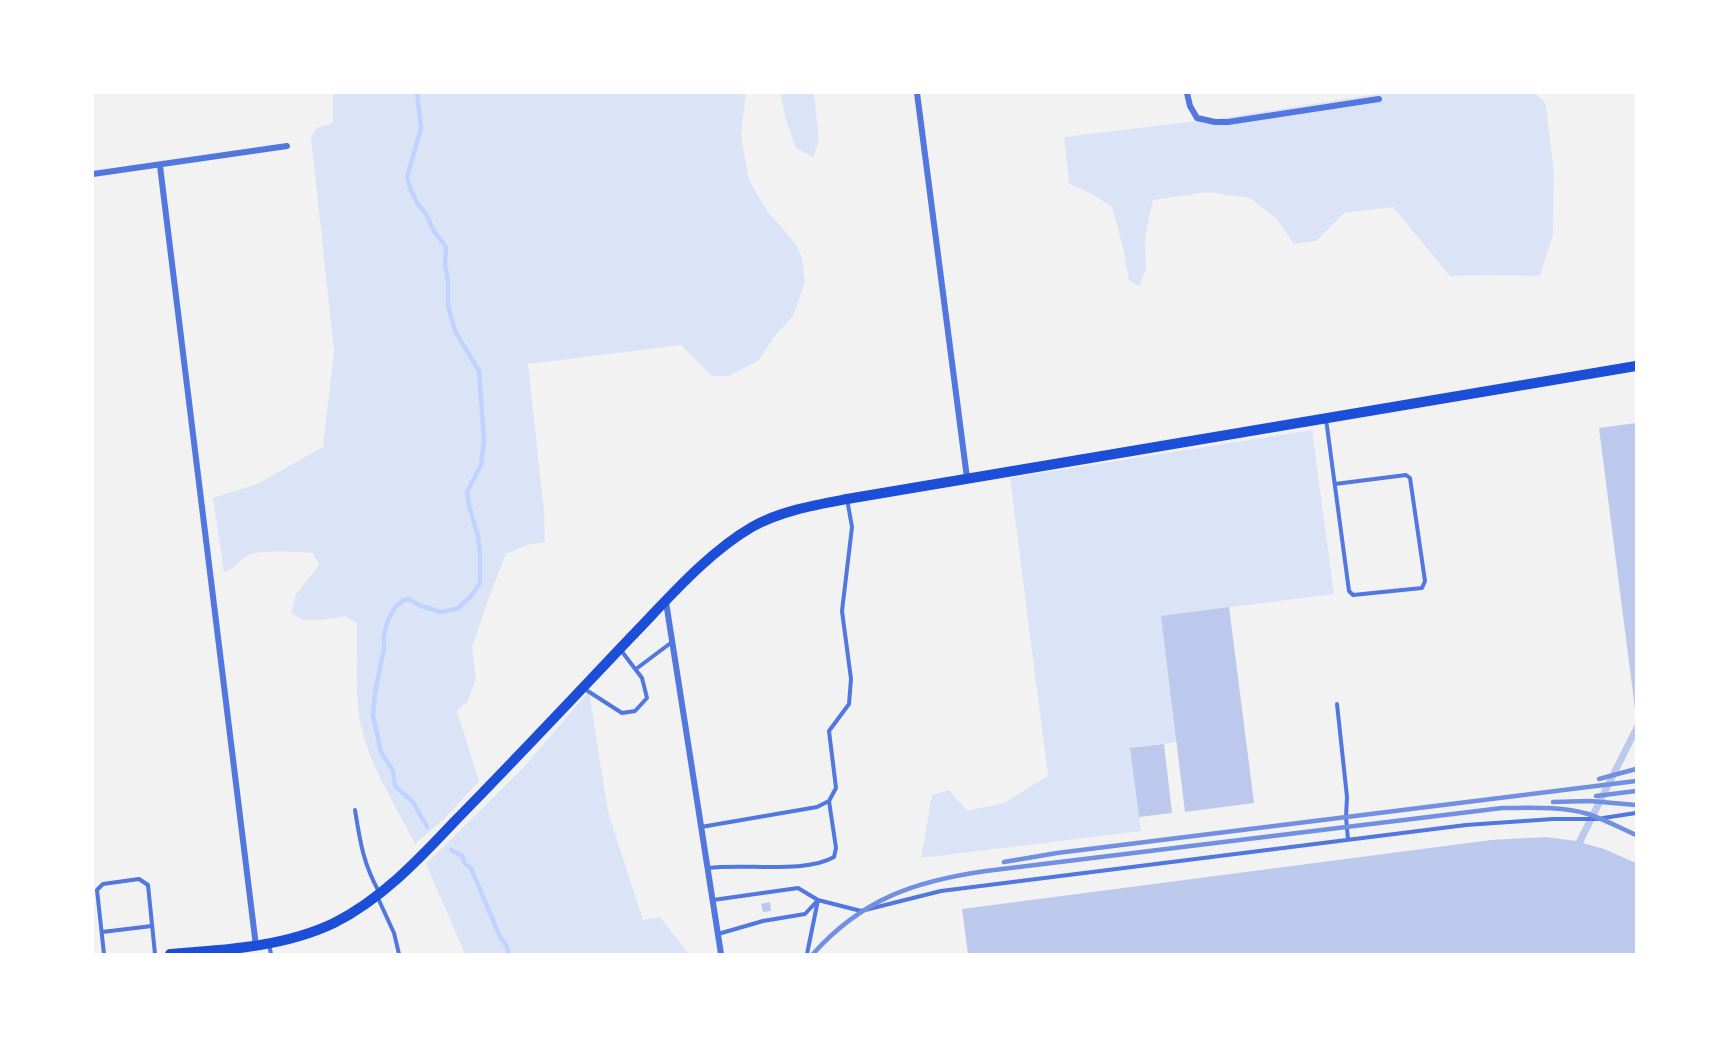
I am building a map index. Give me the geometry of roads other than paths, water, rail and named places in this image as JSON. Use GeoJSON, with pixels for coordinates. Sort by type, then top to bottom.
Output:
{"type":"FeatureCollection","features":[{"type":"Feature","properties":{"kind":"main road"},"geometry":{"type":"LineString","coordinates":[[170,954],[256,946],[270,949],[323,928],[378,895],[435,842],[666,601],[723,546],[774,516],[816,505],[967,478],[1636,366]]}},
{"type":"Feature","properties":{"kind":"street"},"geometry":{"type":"LineString","coordinates":[[917,93],[967,478]]}},
{"type":"Feature","properties":{"kind":"street"},"geometry":{"type":"LineString","coordinates":[[1187,93],[1190,106],[1197,118],[1215,122],[1228,122],[1379,99]]}},
{"type":"Feature","properties":{"kind":"street"},"geometry":{"type":"LineString","coordinates":[[93,174],[287,146]]}},
{"type":"Feature","properties":{"kind":"street"},"geometry":{"type":"LineString","coordinates":[[160,166],[256,946]]}},
{"type":"Feature","properties":{"kind":"street"},"geometry":{"type":"LineString","coordinates":[[666,601],[721,954]]}},
{"type":"Feature","properties":{"kind":"lane"},"geometry":{"type":"LineString","coordinates":[[1326,418],[1349,591],[1353,595],[1422,588],[1425,581],[1410,478],[1406,475],[1335,484]]}},
{"type":"Feature","properties":{"kind":"lane"},"geometry":{"type":"LineString","coordinates":[[701,827],[817,807],[829,801],[836,788],[829,731],[849,704],[851,679],[842,611],[852,527],[847,499]]}},
{"type":"Feature","properties":{"kind":"lane"},"geometry":{"type":"LineString","coordinates":[[636,669],[672,642]]}},
{"type":"Feature","properties":{"kind":"lane"},"geometry":{"type":"LineString","coordinates":[[582,688],[622,713],[635,711],[647,698],[642,678],[620,649]]}},
{"type":"Feature","properties":{"kind":"lane"},"geometry":{"type":"LineString","coordinates":[[1337,704],[1347,797],[1348,840]]}},
{"type":"Feature","properties":{"kind":"lane"},"geometry":{"type":"LineString","coordinates":[[708,868],[726,865],[784,867],[825,862],[834,857],[836,848],[829,801]]}},
{"type":"Feature","properties":{"kind":"lane"},"geometry":{"type":"LineString","coordinates":[[355,810],[362,852],[394,933],[399,954]]}},
{"type":"Feature","properties":{"kind":"lane"},"geometry":{"type":"LineString","coordinates":[[713,900],[798,888],[818,900],[861,911],[941,891],[1466,825],[1553,819],[1601,819],[1636,813]]}},
{"type":"Feature","properties":{"kind":"lane"},"geometry":{"type":"LineString","coordinates":[[104,954],[97,890],[103,884],[139,879],[148,885],[155,954]]}},
{"type":"Feature","properties":{"kind":"lane"},"geometry":{"type":"LineString","coordinates":[[718,934],[763,921],[805,914],[818,900]]}},
{"type":"Feature","properties":{"kind":"lane"},"geometry":{"type":"LineString","coordinates":[[807,954],[818,900]]}},
{"type":"Feature","properties":{"kind":"lane"},"geometry":{"type":"LineString","coordinates":[[102,932],[152,926]]}},
{"type":"Feature","properties":{"kind":"waterway"},"geometry":{"type":"LineString","coordinates":[[417,93],[421,128],[407,177],[417,203],[446,247],[448,306],[455,331],[479,371],[484,440],[481,465],[467,492],[478,536],[480,583],[471,596],[457,609],[440,612],[409,599],[395,607],[384,635],[384,648],[375,693],[373,716],[381,752],[393,771],[395,786],[413,802],[427,827]]}},
{"type":"Feature","properties":{"kind":"waterway"},"geometry":{"type":"LineString","coordinates":[[451,850],[462,856],[465,864],[471,868],[509,954]]}},
{"type":"Feature","properties":{"kind":"railway"},"geometry":{"type":"LineString","coordinates":[[1599,779],[1636,769]]}},
{"type":"Feature","properties":{"kind":"railway"},"geometry":{"type":"LineString","coordinates":[[1004,862],[1057,853],[1636,781]]}},
{"type":"Feature","properties":{"kind":"railway"},"geometry":{"type":"LineString","coordinates":[[1596,796],[1636,791]]}},
{"type":"Feature","properties":{"kind":"railway"},"geometry":{"type":"LineString","coordinates":[[1553,802],[1590,801],[1636,805]]}},
{"type":"Feature","properties":{"kind":"railway"},"geometry":{"type":"LineString","coordinates":[[813,954],[851,919],[891,896],[936,880],[986,871],[1502,808],[1577,811],[1600,818],[1636,835]]}}]}
